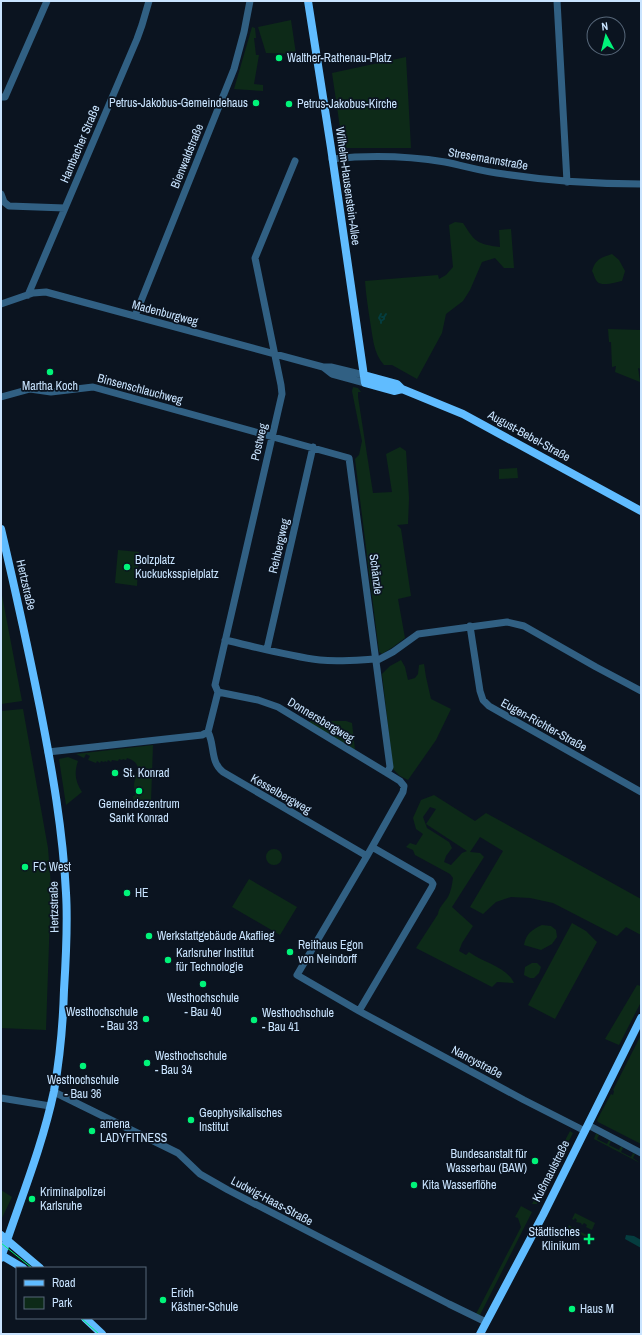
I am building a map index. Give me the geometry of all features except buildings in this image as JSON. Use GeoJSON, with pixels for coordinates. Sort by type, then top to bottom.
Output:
{"type":"FeatureCollection","features":[{"type":"Feature","properties":{"kind":"street"},"geometry":{"type":"LineString","coordinates":[[1,97],[5,97],[47,1]]}},
{"type":"Feature","properties":{"kind":"street","name":"Hambacher Straße"},"geometry":{"type":"LineString","coordinates":[[28,295],[137,39],[149,1]]}},
{"type":"Feature","properties":{"kind":"street","name":"Bienwaldstraße"},"geometry":{"type":"LineString","coordinates":[[135,316],[234,69],[244,32],[250,1]]}},
{"type":"Feature","properties":{"kind":"street","name":"Wilhelm-Hausenstein-Allee"},"geometry":{"type":"LineString","coordinates":[[308,1],[364,379]]}},
{"type":"Feature","properties":{"kind":"street"},"geometry":{"type":"LineString","coordinates":[[557,1],[567,182]]}},
{"type":"Feature","properties":{"kind":"street","name":"Stresemannstraße"},"geometry":{"type":"LineString","coordinates":[[332,159],[377,157],[416,158],[445,162],[502,174],[567,182],[641,184]]}},
{"type":"Feature","properties":{"kind":"street","name":"Postweg"},"geometry":{"type":"LineString","coordinates":[[208,732],[218,692],[215,685],[282,389],[255,258],[295,161]]}},
{"type":"Feature","properties":{"kind":"street"},"geometry":{"type":"LineString","coordinates":[[1,194],[4,202],[9,206],[65,208]]}},
{"type":"Feature","properties":{"kind":"street","name":"Madenburgweg"},"geometry":{"type":"LineString","coordinates":[[1,304],[38,292],[46,292],[323,367],[331,367],[364,379]]}},
{"type":"Feature","properties":{"kind":"street","name":"August-Bebel-Straße"},"geometry":{"type":"LineString","coordinates":[[364,379],[397,384],[402,389],[479,421],[641,511]]}},
{"type":"Feature","properties":{"kind":"street","name":"Binsenschlauchweg"},"geometry":{"type":"LineString","coordinates":[[1,397],[30,389],[51,392],[92,387],[272,436]]}},
{"type":"Feature","properties":{"kind":"street","name":"Schänzle"},"geometry":{"type":"LineString","coordinates":[[272,436],[347,457],[350,460],[390,767],[387,772]]}},
{"type":"Feature","properties":{"kind":"street","name":"Rehbergweg"},"geometry":{"type":"LineString","coordinates":[[267,649],[312,447]]}},
{"type":"Feature","properties":{"kind":"street","name":"Hertzstraße"},"geometry":{"type":"LineString","coordinates":[[1,529],[23,623],[48,752],[63,850],[67,910],[63,1018],[60,1054],[54,1092],[33,1163],[4,1238],[1,1256]]}},
{"type":"Feature","properties":{"kind":"street"},"geometry":{"type":"LineString","coordinates":[[225,640],[299,657],[320,660],[376,660],[393,652],[418,634],[502,622],[519,624],[641,691]]}},
{"type":"Feature","properties":{"kind":"street","name":"Eugen-Richter-Straße"},"geometry":{"type":"LineString","coordinates":[[470,626],[480,691],[483,700],[489,706],[641,792]]}},
{"type":"Feature","properties":{"kind":"street","name":"Donnersbergweg"},"geometry":{"type":"LineString","coordinates":[[218,692],[258,700],[278,707],[387,772],[400,781],[404,786]]}},
{"type":"Feature","properties":{"kind":"street"},"geometry":{"type":"LineString","coordinates":[[48,752],[202,735],[208,732]]}},
{"type":"Feature","properties":{"kind":"street","name":"Kesselbergweg"},"geometry":{"type":"LineString","coordinates":[[208,732],[211,738],[215,762],[218,768],[223,772],[367,856]]}},
{"type":"Feature","properties":{"kind":"street","name":"Nancystraße"},"geometry":{"type":"LineString","coordinates":[[404,786],[403,792],[367,856],[297,975],[359,1011],[524,1100],[641,1153]]}},
{"type":"Feature","properties":{"kind":"street"},"geometry":{"type":"LineString","coordinates":[[359,1011],[433,884],[431,881],[372,847]]}},
{"type":"Feature","properties":{"kind":"street","name":"Kußmaulstraße"},"geometry":{"type":"LineString","coordinates":[[480,1334],[641,1018]]}},
{"type":"Feature","properties":{"kind":"street","name":"Ludwig-Haas-Straße"},"geometry":{"type":"LineString","coordinates":[[54,1092],[178,1153],[200,1174],[235,1194],[486,1322]]}},
{"type":"Feature","properties":{"kind":"street"},"geometry":{"type":"LineString","coordinates":[[1,1098],[50,1106]]}},
{"type":"Feature","properties":{"kind":"street"},"geometry":{"type":"LineString","coordinates":[[4,1238],[39,1267]]}},
{"type":"Feature","properties":{"kind":"street"},"geometry":{"type":"LineString","coordinates":[[1,1256],[21,1267]]}},
{"type":"Feature","properties":{"kind":"street"},"geometry":{"type":"LineString","coordinates":[[85,1319],[102,1334]]}},
{"type":"Feature","properties":{"kind":"green space"},"geometry":{"type":"Polygon","coordinates":[[[291,20],[296,54],[266,53],[258,27],[291,20]]]}},
{"type":"Feature","properties":{"kind":"green space"},"geometry":{"type":"Polygon","coordinates":[[[252,27],[255,28],[256,38],[254,38],[256,55],[259,55],[254,84],[263,85],[263,91],[234,89],[252,27]]]}},
{"type":"Feature","properties":{"kind":"green space"},"geometry":{"type":"Polygon","coordinates":[[[406,57],[411,148],[343,148],[332,73],[406,57]]]}},
{"type":"Feature","properties":{"kind":"green space"},"geometry":{"type":"Polygon","coordinates":[[[455,222],[463,223],[477,241],[486,245],[500,247],[499,230],[511,229],[514,268],[504,268],[495,258],[482,262],[470,290],[463,301],[446,314],[442,333],[417,379],[392,365],[384,365],[380,360],[373,339],[365,281],[438,275],[439,279],[446,275],[453,267],[449,225],[455,222]]]}},
{"type":"Feature","properties":{"kind":"green space"},"geometry":{"type":"Polygon","coordinates":[[[612,254],[619,260],[625,271],[622,281],[601,284],[596,280],[592,271],[595,264],[599,260],[612,254]]]}},
{"type":"Feature","properties":{"kind":"green space"},"geometry":{"type":"Polygon","coordinates":[[[608,329],[641,330],[641,369],[638,368],[640,382],[615,372],[616,366],[612,367],[611,342],[609,342],[608,329]]]}},
{"type":"Feature","properties":{"kind":"green space"},"geometry":{"type":"Polygon","coordinates":[[[353,387],[358,388],[361,392],[358,392],[358,397],[373,493],[392,492],[386,454],[400,447],[406,451],[409,498],[408,524],[397,525],[401,529],[411,596],[398,599],[405,638],[382,654],[379,652],[355,459],[359,455],[362,441],[352,391],[353,387]]]}},
{"type":"Feature","properties":{"kind":"green space"},"geometry":{"type":"Polygon","coordinates":[[[517,468],[518,478],[499,479],[499,469],[517,468]]]}},
{"type":"Feature","properties":{"kind":"green space","name":"Bolzplatz Kuckucksspielplatz"},"geometry":{"type":"Polygon","coordinates":[[[118,550],[139,552],[137,586],[115,583],[118,550]]]}},
{"type":"Feature","properties":{"kind":"green space"},"geometry":{"type":"Polygon","coordinates":[[[1,590],[22,701],[1,704],[1,590]]]}},
{"type":"Feature","properties":{"kind":"green space"},"geometry":{"type":"Polygon","coordinates":[[[401,660],[405,667],[408,680],[415,678],[418,674],[419,665],[424,664],[431,699],[451,709],[436,740],[408,780],[400,776],[393,769],[382,674],[390,666],[401,660]]]}},
{"type":"Feature","properties":{"kind":"green space","name":"FC West"},"geometry":{"type":"Polygon","coordinates":[[[23,709],[48,848],[51,886],[46,1030],[1,1028],[1,711],[23,709]]]}},
{"type":"Feature","properties":{"kind":"green space"},"geometry":{"type":"Polygon","coordinates":[[[310,721],[346,721],[352,723],[355,750],[309,724],[310,721]]]}},
{"type":"Feature","properties":{"kind":"green space"},"geometry":{"type":"Polygon","coordinates":[[[153,745],[151,802],[134,804],[134,785],[138,770],[136,763],[133,760],[127,758],[126,760],[112,760],[111,762],[108,760],[107,762],[101,761],[100,763],[97,761],[96,763],[88,760],[90,756],[86,754],[84,758],[76,754],[153,745]]]}},
{"type":"Feature","properties":{"kind":"green space"},"geometry":{"type":"Polygon","coordinates":[[[68,757],[78,761],[76,777],[82,792],[66,805],[59,759],[68,757]]]}},
{"type":"Feature","properties":{"kind":"green space"},"geometry":{"type":"Polygon","coordinates":[[[434,795],[475,821],[486,813],[641,899],[641,935],[626,927],[617,936],[553,903],[530,898],[511,897],[496,902],[483,914],[470,907],[503,851],[480,837],[470,852],[480,853],[484,857],[452,907],[473,926],[462,943],[459,951],[466,955],[469,952],[500,969],[511,977],[514,983],[497,982],[492,987],[416,948],[448,897],[453,878],[450,874],[415,855],[413,850],[406,847],[410,843],[416,845],[423,834],[416,829],[413,818],[421,800],[434,795]],[[430,807],[423,817],[427,828],[449,842],[452,848],[446,856],[444,862],[451,865],[462,853],[467,851],[426,824],[436,809],[430,807]]]}},
{"type":"Feature","properties":{"kind":"green space"},"geometry":{"type":"Polygon","coordinates":[[[274,849],[281,854],[282,857],[277,864],[274,865],[267,860],[266,857],[271,850],[274,849]]]}},
{"type":"Feature","properties":{"kind":"green space"},"geometry":{"type":"Polygon","coordinates":[[[249,879],[297,907],[280,935],[232,907],[249,879]]]}},
{"type":"Feature","properties":{"kind":"green space"},"geometry":{"type":"Polygon","coordinates":[[[572,923],[586,931],[597,942],[555,1019],[528,1005],[572,923]]]}},
{"type":"Feature","properties":{"kind":"green space"},"geometry":{"type":"Polygon","coordinates":[[[542,925],[551,926],[556,930],[557,937],[552,944],[541,950],[524,945],[526,938],[530,933],[542,925]]]}},
{"type":"Feature","properties":{"kind":"green space"},"geometry":{"type":"Polygon","coordinates":[[[532,963],[537,963],[541,967],[539,973],[534,978],[530,978],[524,975],[525,967],[532,963]]]}},
{"type":"Feature","properties":{"kind":"green space"},"geometry":{"type":"Polygon","coordinates":[[[637,985],[641,986],[641,1002],[619,1045],[605,1039],[637,985]]]}},
{"type":"Feature","properties":{"kind":"green space"},"geometry":{"type":"Polygon","coordinates":[[[641,1035],[641,1144],[598,1122],[597,1120],[611,1094],[613,1095],[613,1090],[641,1035]]]}},
{"type":"Feature","properties":{"kind":"green space"},"geometry":{"type":"Polygon","coordinates":[[[570,1131],[573,1133],[537,1204],[532,1204],[570,1131]]]}},
{"type":"Feature","properties":{"kind":"green space"},"geometry":{"type":"Polygon","coordinates":[[[596,1133],[599,1135],[597,1139],[607,1144],[609,1140],[611,1141],[609,1145],[619,1150],[621,1146],[623,1148],[621,1152],[631,1157],[633,1153],[635,1154],[633,1158],[640,1163],[594,1139],[596,1133]]]}},
{"type":"Feature","properties":{"kind":"green space"},"geometry":{"type":"Polygon","coordinates":[[[1,1190],[12,1197],[1,1220],[1,1190]]]}},
{"type":"Feature","properties":{"kind":"green space"},"geometry":{"type":"Polygon","coordinates":[[[521,1206],[532,1212],[480,1315],[476,1314],[521,1227],[518,1218],[515,1217],[521,1206]]]}},
{"type":"Feature","properties":{"kind":"green space"},"geometry":{"type":"Polygon","coordinates":[[[575,1213],[595,1223],[592,1230],[586,1227],[587,1225],[584,1223],[582,1225],[581,1223],[576,1222],[577,1220],[575,1218],[574,1220],[572,1219],[575,1213]]]}},
{"type":"Feature","properties":{"kind":"green space"},"geometry":{"type":"Polygon","coordinates":[[[569,1225],[573,1228],[575,1227],[578,1231],[579,1229],[579,1231],[589,1236],[588,1238],[568,1228],[569,1225]]]}},
{"type":"Feature","properties":{"kind":"shaded area"},"geometry":{"type":"Polygon","coordinates":[[[626,1235],[634,1236],[641,1240],[641,1248],[625,1239],[626,1235]]]}},
{"type":"Feature","properties":{"kind":"waterway"},"geometry":{"type":"LineString","coordinates":[[381,314],[379,318],[381,323]]}},
{"type":"Feature","properties":{"kind":"waterway"},"geometry":{"type":"LineString","coordinates":[[381,321],[384,319],[384,317],[382,317]]}},
{"type":"Feature","properties":{"kind":"tram line"},"geometry":{"type":"LineString","coordinates":[[1,1243],[31,1267]]}},
{"type":"Feature","properties":{"kind":"tram line"},"geometry":{"type":"LineString","coordinates":[[82,1319],[99,1334]]}},
{"type":"Feature","properties":{"kind":"place","name":"Walther-Rathenau-Platz"},"geometry":{"type":"Point","coordinates":[279,58]}},
{"type":"Feature","properties":{"kind":"place","name":"Petrus-Jakobus-Gemeindehaus"},"geometry":{"type":"Point","coordinates":[256,103]}},
{"type":"Feature","properties":{"kind":"place","name":"Petrus-Jakobus-Kirche"},"geometry":{"type":"Point","coordinates":[289,104]}},
{"type":"Feature","properties":{"kind":"place","name":"Martha Koch"},"geometry":{"type":"Point","coordinates":[50,372]}},
{"type":"Feature","properties":{"kind":"place","name":"Bolzplatz Kuckucksspielplatz"},"geometry":{"type":"Point","coordinates":[127,567]}},
{"type":"Feature","properties":{"kind":"place","name":"St. Konrad"},"geometry":{"type":"Point","coordinates":[115,773]}},
{"type":"Feature","properties":{"kind":"place","name":"Gemeindezentrum Sankt Konrad"},"geometry":{"type":"Point","coordinates":[139,791]}},
{"type":"Feature","properties":{"kind":"place","name":"FC West"},"geometry":{"type":"Point","coordinates":[25,867]}},
{"type":"Feature","properties":{"kind":"place","name":"HE"},"geometry":{"type":"Point","coordinates":[127,893]}},
{"type":"Feature","properties":{"kind":"place","name":"Werkstattgebäude Akaflieg"},"geometry":{"type":"Point","coordinates":[149,936]}},
{"type":"Feature","properties":{"kind":"place","name":"Reithaus Egon von Neindorff"},"geometry":{"type":"Point","coordinates":[290,952]}},
{"type":"Feature","properties":{"kind":"place","name":"Karlsruher Institut für Technologie"},"geometry":{"type":"Point","coordinates":[168,960]}},
{"type":"Feature","properties":{"kind":"place","name":"Westhochschule - Bau 40"},"geometry":{"type":"Point","coordinates":[203,984]}},
{"type":"Feature","properties":{"kind":"place","name":"Westhochschule - Bau 33"},"geometry":{"type":"Point","coordinates":[146,1019]}},
{"type":"Feature","properties":{"kind":"place","name":"Westhochschule - Bau 41"},"geometry":{"type":"Point","coordinates":[254,1020]}},
{"type":"Feature","properties":{"kind":"place","name":"Westhochschule - Bau 34"},"geometry":{"type":"Point","coordinates":[147,1063]}},
{"type":"Feature","properties":{"kind":"place","name":"Westhochschule - Bau 36"},"geometry":{"type":"Point","coordinates":[83,1066]}},
{"type":"Feature","properties":{"kind":"place","name":"Geophysikalisches Institut"},"geometry":{"type":"Point","coordinates":[191,1120]}},
{"type":"Feature","properties":{"kind":"place","name":"amena LADYFITNESS"},"geometry":{"type":"Point","coordinates":[92,1131]}},
{"type":"Feature","properties":{"kind":"place","name":"Bundesanstalt für Wasserbau (BAW)"},"geometry":{"type":"Point","coordinates":[535,1161]}},
{"type":"Feature","properties":{"kind":"place","name":"Kita Wasserflöhe"},"geometry":{"type":"Point","coordinates":[414,1185]}},
{"type":"Feature","properties":{"kind":"place","name":"Kriminalpolizei Karlsruhe"},"geometry":{"type":"Point","coordinates":[32,1199]}},
{"type":"Feature","properties":{"kind":"place","name":"Städtisches Klinikum"},"geometry":{"type":"Point","coordinates":[589,1239]}},
{"type":"Feature","properties":{"kind":"place","name":"Erich Kästner-Schule"},"geometry":{"type":"Point","coordinates":[163,1300]}},
{"type":"Feature","properties":{"kind":"place","name":"Haus M"},"geometry":{"type":"Point","coordinates":[572,1309]}}]}
